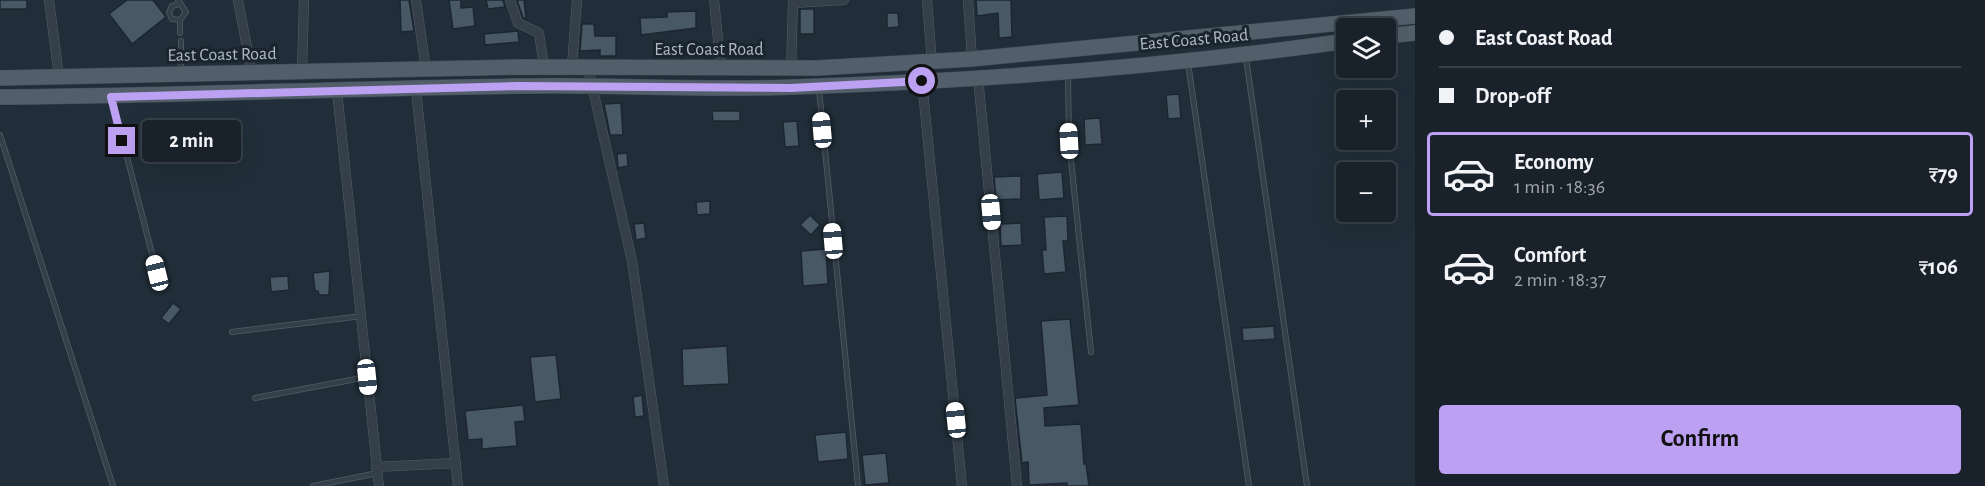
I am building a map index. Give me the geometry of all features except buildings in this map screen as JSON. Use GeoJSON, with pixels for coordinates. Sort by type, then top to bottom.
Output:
{"type":"FeatureCollection","features":[{"type":"Feature","properties":{"kind":"main road","name":"East Coast Road"},"geometry":{"type":"LineString","coordinates":[[0,78],[572,66],[791,69],[972,59],[1415,16]]}},
{"type":"Feature","properties":{"kind":"main road"},"geometry":{"type":"LineString","coordinates":[[1396,35],[1415,33]]}},
{"type":"Feature","properties":{"kind":"main road","name":"East Coast Road"},"geometry":{"type":"LineString","coordinates":[[0,97],[111,97],[519,86],[818,86],[922,81],[1245,56],[1336,43]]}},
{"type":"Feature","properties":{"kind":"street"},"geometry":{"type":"LineString","coordinates":[[49,0],[59,77]]}},
{"type":"Feature","properties":{"kind":"street"},"geometry":{"type":"LineString","coordinates":[[238,0],[252,74]]}},
{"type":"Feature","properties":{"kind":"street"},"geometry":{"type":"LineString","coordinates":[[302,73],[304,0]]}},
{"type":"Feature","properties":{"kind":"street"},"geometry":{"type":"LineString","coordinates":[[416,0],[426,70]]}},
{"type":"Feature","properties":{"kind":"street"},"geometry":{"type":"LineString","coordinates":[[510,0],[518,23],[539,33],[544,67]]}},
{"type":"Feature","properties":{"kind":"street"},"geometry":{"type":"LineString","coordinates":[[572,66],[577,0]]}},
{"type":"Feature","properties":{"kind":"street"},"geometry":{"type":"LineString","coordinates":[[714,0],[721,69]]}},
{"type":"Feature","properties":{"kind":"street"},"geometry":{"type":"LineString","coordinates":[[791,69],[793,2],[844,0]]}},
{"type":"Feature","properties":{"kind":"street"},"geometry":{"type":"LineString","coordinates":[[927,0],[932,62]]}},
{"type":"Feature","properties":{"kind":"street"},"geometry":{"type":"LineString","coordinates":[[968,0],[972,59]]}},
{"type":"Feature","properties":{"kind":"street"},"geometry":{"type":"LineString","coordinates":[[588,68],[632,261],[664,486]]}},
{"type":"Feature","properties":{"kind":"street"},"geometry":{"type":"LineString","coordinates":[[978,77],[1017,486]]}},
{"type":"Feature","properties":{"kind":"street"},"geometry":{"type":"LineString","coordinates":[[922,81],[962,486]]}},
{"type":"Feature","properties":{"kind":"street"},"geometry":{"type":"LineString","coordinates":[[416,90],[458,486]]}},
{"type":"Feature","properties":{"kind":"street"},"geometry":{"type":"LineString","coordinates":[[337,91],[379,486]]}},
{"type":"Feature","properties":{"kind":"street"},"geometry":{"type":"LineString","coordinates":[[377,470],[456,463]]}},
{"type":"Feature","properties":{"kind":"lane"},"geometry":{"type":"LineString","coordinates":[[180,20],[172,19],[169,13],[172,6],[178,2],[186,12],[180,20],[180,33]]}},
{"type":"Feature","properties":{"kind":"lane"},"geometry":{"type":"LineString","coordinates":[[181,41],[182,75]]}},
{"type":"Feature","properties":{"kind":"lane"},"geometry":{"type":"LineString","coordinates":[[1245,56],[1307,486]]}},
{"type":"Feature","properties":{"kind":"lane"},"geometry":{"type":"LineString","coordinates":[[1187,60],[1249,486]]}},
{"type":"Feature","properties":{"kind":"lane"},"geometry":{"type":"LineString","coordinates":[[1069,70],[1069,141],[1091,352]]}},
{"type":"Feature","properties":{"kind":"lane"},"geometry":{"type":"LineString","coordinates":[[818,86],[858,486]]}},
{"type":"Feature","properties":{"kind":"lane"},"geometry":{"type":"LineString","coordinates":[[111,97],[157,273]]}},
{"type":"Feature","properties":{"kind":"lane"},"geometry":{"type":"LineString","coordinates":[[0,135],[114,486]]}},
{"type":"Feature","properties":{"kind":"lane"},"geometry":{"type":"LineString","coordinates":[[232,332],[362,316]]}},
{"type":"Feature","properties":{"kind":"lane"},"geometry":{"type":"LineString","coordinates":[[255,398],[367,377]]}},
{"type":"Feature","properties":{"kind":"lane"},"geometry":{"type":"LineString","coordinates":[[313,486],[377,470]]}},
{"type":"Feature","properties":{"kind":"route"},"geometry":{"type":"LineString","coordinates":[[122,141],[111,97],[571,85],[653,88],[791,88],[922,81]]}}]}
